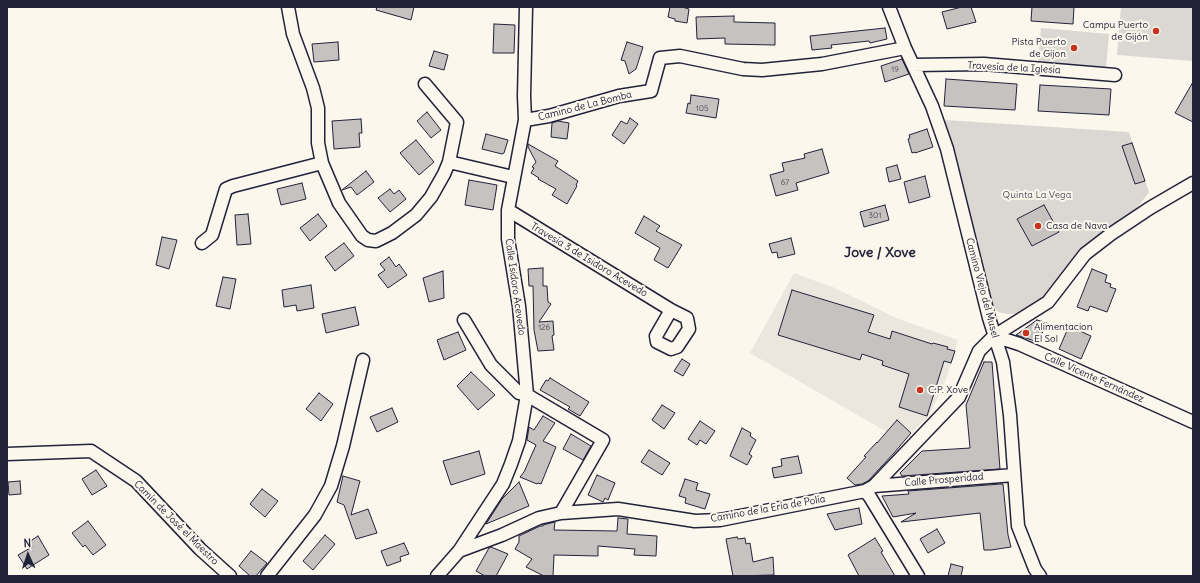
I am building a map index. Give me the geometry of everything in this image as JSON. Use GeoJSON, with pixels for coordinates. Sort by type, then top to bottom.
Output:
{"type":"FeatureCollection","features":[{"type":"Feature","properties":{"kind":"street"},"geometry":{"type":"LineString","coordinates":[[288,7],[293,34],[313,88],[318,108],[318,144],[322,163],[339,203],[362,236],[368,240],[376,241],[392,233],[416,215],[431,197],[449,162],[457,122],[425,84]]}},
{"type":"Feature","properties":{"kind":"street","name":"Camino Viejo del Musel"},"geometry":{"type":"LineString","coordinates":[[889,7],[905,48],[932,106],[947,148],[994,336],[1004,362],[1010,415],[1018,526],[1035,569],[1040,576]]}},
{"type":"Feature","properties":{"kind":"street","name":"Calle Isidoro Acevedo"},"geometry":{"type":"LineString","coordinates":[[459,551],[503,484],[519,441],[527,395],[519,306],[508,239],[508,210],[513,176],[525,120],[524,8]]}},
{"type":"Feature","properties":{"kind":"street","name":"Camino de La Bomba"},"geometry":{"type":"LineString","coordinates":[[525,120],[549,116],[618,96],[651,91],[660,58],[680,56],[744,69],[762,70],[822,64],[905,48]]}},
{"type":"Feature","properties":{"kind":"street","name":"Travesía de la Iglesia"},"geometry":{"type":"LineString","coordinates":[[913,65],[984,64],[1115,75]]}},
{"type":"Feature","properties":{"kind":"street"},"geometry":{"type":"LineString","coordinates":[[449,162],[513,176]]}},
{"type":"Feature","properties":{"kind":"street"},"geometry":{"type":"LineString","coordinates":[[202,243],[212,235],[226,189],[322,163]]}},
{"type":"Feature","properties":{"kind":"street"},"geometry":{"type":"LineString","coordinates":[[918,576],[870,497],[870,488],[959,397],[979,351],[994,336],[1048,302],[1085,254],[1111,234],[1193,183]]}},
{"type":"Feature","properties":{"kind":"street","name":"Travesía 3 de Isidoro Acevedo"},"geometry":{"type":"LineString","coordinates":[[508,210],[671,310]]}},
{"type":"Feature","properties":{"kind":"street"},"geometry":{"type":"LineString","coordinates":[[464,320],[491,365],[519,393],[527,395],[603,440],[561,513]]}},
{"type":"Feature","properties":{"kind":"street","name":"Calle Vicente Fernández"},"geometry":{"type":"LineString","coordinates":[[994,336],[1019,344],[1193,422]]}},
{"type":"Feature","properties":{"kind":"street"},"geometry":{"type":"LineString","coordinates":[[267,576],[315,515],[331,486],[343,446],[363,360]]}},
{"type":"Feature","properties":{"kind":"street","name":"Camín de José el Maestro"},"geometry":{"type":"LineString","coordinates":[[7,454],[91,451],[136,481],[200,549],[230,576]]}},
{"type":"Feature","properties":{"kind":"street","name":"Calle Prosperidad"},"geometry":{"type":"LineString","coordinates":[[870,488],[1014,475]]}},
{"type":"Feature","properties":{"kind":"street","name":"Camino de la Ería de Polía"},"geometry":{"type":"LineString","coordinates":[[437,576],[459,551],[502,535],[539,518],[561,513],[618,509],[695,521],[720,520],[870,488]]}},
{"type":"Feature","properties":{"kind":"shaded area"},"geometry":{"type":"Polygon","coordinates":[[[794,273],[835,288],[896,318],[958,340],[946,380],[929,416],[911,433],[897,421],[887,432],[750,353],[794,273]]]}},
{"type":"Feature","properties":{"kind":"green space","name":"Campu Puerto de Gijón"},"geometry":{"type":"Polygon","coordinates":[[[1121,7],[1193,7],[1193,61],[1117,55],[1121,7]]]}},
{"type":"Feature","properties":{"kind":"green space","name":"Pista Puerto de Gijon"},"geometry":{"type":"Polygon","coordinates":[[[1041,28],[1109,34],[1106,68],[1038,62],[1041,28]]]}},
{"type":"Feature","properties":{"kind":"green space","name":"Quinta La Vega"},"geometry":{"type":"Polygon","coordinates":[[[945,120],[1129,132],[1149,192],[1134,212],[1089,242],[1078,252],[1044,299],[1016,314],[998,312],[994,307],[945,120]]]}},
{"type":"Feature","properties":{"kind":"building"},"geometry":{"type":"Polygon","coordinates":[[[377,7],[414,7],[411,20],[376,10],[377,7]]]}},
{"type":"Feature","properties":{"kind":"building"},"geometry":{"type":"Polygon","coordinates":[[[670,7],[682,7],[689,9],[687,23],[675,21],[675,19],[668,17],[670,7]]]}},
{"type":"Feature","properties":{"kind":"building"},"geometry":{"type":"Polygon","coordinates":[[[962,7],[971,7],[976,22],[947,29],[942,12],[962,7]]]}},
{"type":"Feature","properties":{"kind":"building"},"geometry":{"type":"Polygon","coordinates":[[[1032,7],[1074,7],[1073,24],[1031,21],[1032,7]]]}},
{"type":"Feature","properties":{"kind":"building"},"geometry":{"type":"Polygon","coordinates":[[[734,16],[734,22],[775,23],[775,45],[725,44],[725,38],[697,39],[696,17],[734,16]]]}},
{"type":"Feature","properties":{"kind":"building"},"geometry":{"type":"Polygon","coordinates":[[[494,24],[515,25],[514,53],[493,53],[494,24]]]}},
{"type":"Feature","properties":{"kind":"building"},"geometry":{"type":"Polygon","coordinates":[[[885,28],[887,39],[870,43],[869,41],[831,45],[832,48],[812,50],[810,36],[885,28]]]}},
{"type":"Feature","properties":{"kind":"building"},"geometry":{"type":"Polygon","coordinates":[[[338,42],[339,60],[314,62],[312,44],[338,42]]]}},
{"type":"Feature","properties":{"kind":"building"},"geometry":{"type":"Polygon","coordinates":[[[627,42],[643,47],[636,69],[629,74],[625,61],[621,60],[627,42]]]}},
{"type":"Feature","properties":{"kind":"building"},"geometry":{"type":"Polygon","coordinates":[[[434,51],[448,55],[444,70],[429,66],[434,51]]]}},
{"type":"Feature","properties":{"kind":"building"},"geometry":{"type":"Polygon","coordinates":[[[902,59],[909,74],[885,82],[881,66],[902,59]]]}},
{"type":"Feature","properties":{"kind":"building"},"geometry":{"type":"Polygon","coordinates":[[[946,79],[1017,84],[1015,110],[944,106],[946,79]]]}},
{"type":"Feature","properties":{"kind":"building"},"geometry":{"type":"Polygon","coordinates":[[[1193,82],[1193,122],[1175,113],[1193,82]]]}},
{"type":"Feature","properties":{"kind":"building"},"geometry":{"type":"Polygon","coordinates":[[[1040,85],[1111,89],[1109,115],[1038,111],[1040,85]]]}},
{"type":"Feature","properties":{"kind":"building"},"geometry":{"type":"Polygon","coordinates":[[[691,95],[719,99],[716,118],[686,113],[688,103],[690,104],[691,95]]]}},
{"type":"Feature","properties":{"kind":"building"},"geometry":{"type":"Polygon","coordinates":[[[427,112],[441,130],[431,138],[417,121],[427,112]]]}},
{"type":"Feature","properties":{"kind":"building"},"geometry":{"type":"Polygon","coordinates":[[[630,118],[638,124],[624,144],[612,135],[621,121],[627,124],[630,118]]]}},
{"type":"Feature","properties":{"kind":"building"},"geometry":{"type":"Polygon","coordinates":[[[361,119],[362,133],[359,133],[360,147],[334,149],[332,121],[361,119]]]}},
{"type":"Feature","properties":{"kind":"building"},"geometry":{"type":"Polygon","coordinates":[[[558,121],[569,123],[567,139],[551,137],[552,123],[558,121]]]}},
{"type":"Feature","properties":{"kind":"building"},"geometry":{"type":"Polygon","coordinates":[[[927,129],[933,147],[912,153],[908,139],[910,138],[909,135],[927,129]]]}},
{"type":"Feature","properties":{"kind":"building"},"geometry":{"type":"Polygon","coordinates":[[[486,134],[508,140],[504,153],[502,154],[482,149],[486,134]]]}},
{"type":"Feature","properties":{"kind":"building"},"geometry":{"type":"Polygon","coordinates":[[[416,140],[434,162],[419,175],[400,153],[416,140]]]}},
{"type":"Feature","properties":{"kind":"building"},"geometry":{"type":"Polygon","coordinates":[[[1132,143],[1145,181],[1135,184],[1122,146],[1132,143]]]}},
{"type":"Feature","properties":{"kind":"building"},"geometry":{"type":"Polygon","coordinates":[[[528,144],[558,161],[555,166],[578,181],[577,186],[567,204],[552,195],[556,189],[538,179],[539,178],[531,173],[534,168],[532,167],[536,162],[528,147],[528,144]]]}},
{"type":"Feature","properties":{"kind":"building"},"geometry":{"type":"Polygon","coordinates":[[[822,149],[829,173],[796,183],[798,190],[776,196],[770,175],[784,171],[782,163],[805,158],[804,154],[822,149]]]}},
{"type":"Feature","properties":{"kind":"building"},"geometry":{"type":"Polygon","coordinates":[[[897,165],[901,179],[889,182],[886,168],[897,165]]]}},
{"type":"Feature","properties":{"kind":"building"},"geometry":{"type":"Polygon","coordinates":[[[366,171],[374,182],[357,195],[351,187],[342,190],[366,171]]]}},
{"type":"Feature","properties":{"kind":"building"},"geometry":{"type":"Polygon","coordinates":[[[925,176],[930,197],[909,203],[904,182],[925,176]]]}},
{"type":"Feature","properties":{"kind":"building"},"geometry":{"type":"Polygon","coordinates":[[[469,180],[497,185],[493,210],[465,205],[469,180]]]}},
{"type":"Feature","properties":{"kind":"building"},"geometry":{"type":"Polygon","coordinates":[[[302,183],[306,199],[281,205],[277,189],[302,183]]]}},
{"type":"Feature","properties":{"kind":"building"},"geometry":{"type":"Polygon","coordinates":[[[390,189],[394,194],[399,190],[406,199],[390,212],[378,198],[390,189]]]}},
{"type":"Feature","properties":{"kind":"building"},"geometry":{"type":"Polygon","coordinates":[[[885,205],[889,220],[864,227],[860,212],[885,205]]]}},
{"type":"Feature","properties":{"kind":"building","name":"Casa de Nava"},"geometry":{"type":"Polygon","coordinates":[[[1044,205],[1059,232],[1032,246],[1017,219],[1044,205]]]}},
{"type":"Feature","properties":{"kind":"building"},"geometry":{"type":"Polygon","coordinates":[[[248,214],[251,244],[237,245],[235,215],[248,214]]]}},
{"type":"Feature","properties":{"kind":"building"},"geometry":{"type":"Polygon","coordinates":[[[318,214],[327,226],[310,241],[300,228],[318,214]]]}},
{"type":"Feature","properties":{"kind":"building"},"geometry":{"type":"Polygon","coordinates":[[[644,216],[660,226],[656,231],[682,245],[668,268],[654,260],[660,248],[635,233],[644,216]]]}},
{"type":"Feature","properties":{"kind":"building"},"geometry":{"type":"Polygon","coordinates":[[[162,237],[177,240],[169,269],[156,265],[162,237]]]}},
{"type":"Feature","properties":{"kind":"building"},"geometry":{"type":"Polygon","coordinates":[[[791,238],[795,254],[778,258],[777,252],[772,253],[769,244],[791,238]]]}},
{"type":"Feature","properties":{"kind":"building"},"geometry":{"type":"Polygon","coordinates":[[[344,243],[354,256],[335,271],[325,257],[344,243]]]}},
{"type":"Feature","properties":{"kind":"building"},"geometry":{"type":"Polygon","coordinates":[[[389,257],[396,267],[399,264],[407,275],[388,288],[378,275],[385,270],[380,264],[389,257]]]}},
{"type":"Feature","properties":{"kind":"building"},"geometry":{"type":"Polygon","coordinates":[[[543,268],[543,286],[547,286],[548,302],[551,304],[539,322],[553,321],[554,335],[552,336],[554,350],[538,351],[534,330],[533,286],[529,286],[528,269],[543,268]]]}},
{"type":"Feature","properties":{"kind":"building"},"geometry":{"type":"Polygon","coordinates":[[[1092,269],[1107,275],[1105,282],[1111,284],[1110,287],[1116,289],[1107,312],[1090,306],[1088,311],[1077,307],[1092,269]]]}},
{"type":"Feature","properties":{"kind":"building"},"geometry":{"type":"Polygon","coordinates":[[[443,271],[444,298],[429,302],[423,278],[443,271]]]}},
{"type":"Feature","properties":{"kind":"building"},"geometry":{"type":"Polygon","coordinates":[[[223,277],[236,279],[230,309],[216,306],[223,277]]]}},
{"type":"Feature","properties":{"kind":"building"},"geometry":{"type":"Polygon","coordinates":[[[311,285],[314,308],[297,311],[296,305],[284,307],[282,290],[311,285]]]}},
{"type":"Feature","properties":{"kind":"building"},"geometry":{"type":"Polygon","coordinates":[[[792,290],[874,315],[868,332],[890,339],[892,331],[932,344],[948,347],[947,349],[955,351],[951,363],[944,361],[927,416],[899,407],[909,374],[882,365],[883,361],[862,354],[860,360],[778,335],[792,290]]]}},
{"type":"Feature","properties":{"kind":"building"},"geometry":{"type":"Polygon","coordinates":[[[355,307],[359,325],[326,333],[322,314],[355,307]]]}},
{"type":"Feature","properties":{"kind":"building"},"geometry":{"type":"Polygon","coordinates":[[[1037,320],[1047,323],[1038,342],[1016,335],[1037,320]]]}},
{"type":"Feature","properties":{"kind":"building"},"geometry":{"type":"Polygon","coordinates":[[[1069,326],[1091,336],[1081,359],[1059,349],[1069,326]]]}},
{"type":"Feature","properties":{"kind":"building"},"geometry":{"type":"Polygon","coordinates":[[[458,332],[466,350],[444,360],[437,340],[458,332]]]}},
{"type":"Feature","properties":{"kind":"building"},"geometry":{"type":"Polygon","coordinates":[[[682,359],[690,364],[683,376],[674,371],[682,359]]]}},
{"type":"Feature","properties":{"kind":"building"},"geometry":{"type":"Polygon","coordinates":[[[984,362],[992,362],[1000,469],[902,476],[900,473],[922,451],[970,448],[966,405],[984,362]]]}},
{"type":"Feature","properties":{"kind":"building"},"geometry":{"type":"Polygon","coordinates":[[[471,372],[495,395],[478,410],[457,386],[471,372]]]}},
{"type":"Feature","properties":{"kind":"building"},"geometry":{"type":"Polygon","coordinates":[[[550,378],[589,402],[580,416],[568,409],[570,407],[540,390],[546,380],[548,381],[550,378]]]}},
{"type":"Feature","properties":{"kind":"building"},"geometry":{"type":"Polygon","coordinates":[[[319,393],[333,404],[321,421],[306,409],[319,393]]]}},
{"type":"Feature","properties":{"kind":"building"},"geometry":{"type":"Polygon","coordinates":[[[662,405],[675,413],[664,429],[652,420],[662,405]]]}},
{"type":"Feature","properties":{"kind":"building"},"geometry":{"type":"Polygon","coordinates":[[[392,408],[398,422],[377,432],[370,417],[392,408]]]}},
{"type":"Feature","properties":{"kind":"building"},"geometry":{"type":"Polygon","coordinates":[[[543,416],[555,423],[543,441],[556,447],[541,484],[537,484],[520,477],[524,472],[536,445],[527,440],[529,427],[534,430],[543,416]]]}},
{"type":"Feature","properties":{"kind":"building"},"geometry":{"type":"Polygon","coordinates":[[[897,420],[911,433],[868,481],[855,485],[847,478],[866,457],[864,456],[897,420]]]}},
{"type":"Feature","properties":{"kind":"building"},"geometry":{"type":"Polygon","coordinates":[[[700,421],[715,431],[706,444],[700,440],[697,445],[688,439],[700,421]]]}},
{"type":"Feature","properties":{"kind":"building"},"geometry":{"type":"Polygon","coordinates":[[[742,428],[751,433],[750,436],[756,440],[749,454],[752,456],[747,465],[730,456],[742,428]]]}},
{"type":"Feature","properties":{"kind":"building"},"geometry":{"type":"Polygon","coordinates":[[[571,434],[591,446],[583,460],[563,449],[571,434]]]}},
{"type":"Feature","properties":{"kind":"building"},"geometry":{"type":"Polygon","coordinates":[[[649,450],[670,463],[662,475],[641,462],[649,450]]]}},
{"type":"Feature","properties":{"kind":"building"},"geometry":{"type":"Polygon","coordinates":[[[479,451],[485,474],[451,485],[443,461],[479,451]]]}},
{"type":"Feature","properties":{"kind":"building"},"geometry":{"type":"Polygon","coordinates":[[[798,456],[802,473],[774,478],[772,468],[782,466],[781,459],[798,456]]]}},
{"type":"Feature","properties":{"kind":"building"},"geometry":{"type":"Polygon","coordinates":[[[96,470],[107,486],[92,495],[82,479],[96,470]]]}},
{"type":"Feature","properties":{"kind":"building"},"geometry":{"type":"Polygon","coordinates":[[[597,475],[615,483],[608,500],[605,498],[603,502],[588,495],[597,475]]]}},
{"type":"Feature","properties":{"kind":"building"},"geometry":{"type":"Polygon","coordinates":[[[343,476],[360,481],[351,515],[368,509],[377,533],[356,539],[344,505],[337,502],[343,476]]]}},
{"type":"Feature","properties":{"kind":"building"},"geometry":{"type":"Polygon","coordinates":[[[685,479],[698,483],[696,490],[710,494],[705,509],[685,503],[686,498],[679,496],[685,479]]]}},
{"type":"Feature","properties":{"kind":"building"},"geometry":{"type":"Polygon","coordinates":[[[20,481],[21,494],[9,495],[8,482],[20,481]]]}},
{"type":"Feature","properties":{"kind":"building"},"geometry":{"type":"Polygon","coordinates":[[[519,482],[529,506],[486,524],[502,499],[519,482]]]}},
{"type":"Feature","properties":{"kind":"building"},"geometry":{"type":"Polygon","coordinates":[[[1003,484],[1008,535],[1011,547],[991,550],[984,550],[980,513],[901,522],[916,513],[893,517],[882,496],[909,494],[908,491],[1003,484]]]}},
{"type":"Feature","properties":{"kind":"building"},"geometry":{"type":"Polygon","coordinates":[[[262,489],[278,501],[265,517],[250,504],[262,489]]]}},
{"type":"Feature","properties":{"kind":"building"},"geometry":{"type":"Polygon","coordinates":[[[859,508],[862,524],[835,530],[827,514],[859,508]]]}},
{"type":"Feature","properties":{"kind":"building"},"geometry":{"type":"Polygon","coordinates":[[[618,518],[628,519],[627,534],[657,536],[656,556],[634,555],[635,549],[598,546],[598,556],[554,555],[553,576],[544,576],[526,567],[532,559],[515,549],[519,542],[519,536],[543,525],[555,522],[554,530],[617,531],[618,518]]]}},
{"type":"Feature","properties":{"kind":"building"},"geometry":{"type":"Polygon","coordinates":[[[88,521],[106,545],[93,555],[85,545],[83,547],[72,533],[88,521]]]}},
{"type":"Feature","properties":{"kind":"building"},"geometry":{"type":"Polygon","coordinates":[[[937,529],[945,543],[928,553],[920,539],[937,529]]]}},
{"type":"Feature","properties":{"kind":"building"},"geometry":{"type":"Polygon","coordinates":[[[325,535],[335,544],[313,570],[303,561],[325,535]]]}},
{"type":"Feature","properties":{"kind":"building"},"geometry":{"type":"Polygon","coordinates":[[[38,536],[49,555],[27,569],[18,555],[32,547],[29,542],[38,536]]]}},
{"type":"Feature","properties":{"kind":"building"},"geometry":{"type":"Polygon","coordinates":[[[737,537],[738,539],[745,538],[746,544],[750,543],[753,562],[773,557],[774,575],[733,576],[726,539],[737,537]]]}},
{"type":"Feature","properties":{"kind":"building"},"geometry":{"type":"Polygon","coordinates":[[[875,538],[883,551],[881,552],[895,576],[859,576],[848,555],[875,538]]]}},
{"type":"Feature","properties":{"kind":"building"},"geometry":{"type":"Polygon","coordinates":[[[404,543],[409,554],[400,557],[401,561],[387,566],[381,551],[404,543]]]}},
{"type":"Feature","properties":{"kind":"building"},"geometry":{"type":"Polygon","coordinates":[[[491,547],[508,554],[496,576],[485,576],[476,571],[491,547]]]}},
{"type":"Feature","properties":{"kind":"building"},"geometry":{"type":"Polygon","coordinates":[[[251,551],[267,563],[256,576],[250,576],[239,566],[251,551]]]}},
{"type":"Feature","properties":{"kind":"building"},"geometry":{"type":"Polygon","coordinates":[[[951,564],[963,567],[961,576],[948,576],[951,564]]]}},
{"type":"Feature","properties":{"kind":"place","name":"Campu Puerto de Gijón"},"geometry":{"type":"Point","coordinates":[1156,31]}},
{"type":"Feature","properties":{"kind":"place","name":"Pista Puerto de Gijon"},"geometry":{"type":"Point","coordinates":[1074,48]}},
{"type":"Feature","properties":{"kind":"place","name":"Casa de Nava"},"geometry":{"type":"Point","coordinates":[1038,226]}},
{"type":"Feature","properties":{"kind":"place","name":"Alimentacion El Sol"},"geometry":{"type":"Point","coordinates":[1026,333]}},
{"type":"Feature","properties":{"kind":"place","name":"C.P. Xove"},"geometry":{"type":"Point","coordinates":[920,390]}},
{"type":"Feature","properties":{"kind":"district","name":"Jove / Xove"},"geometry":{"type":"Point","coordinates":[880,253]}}]}
